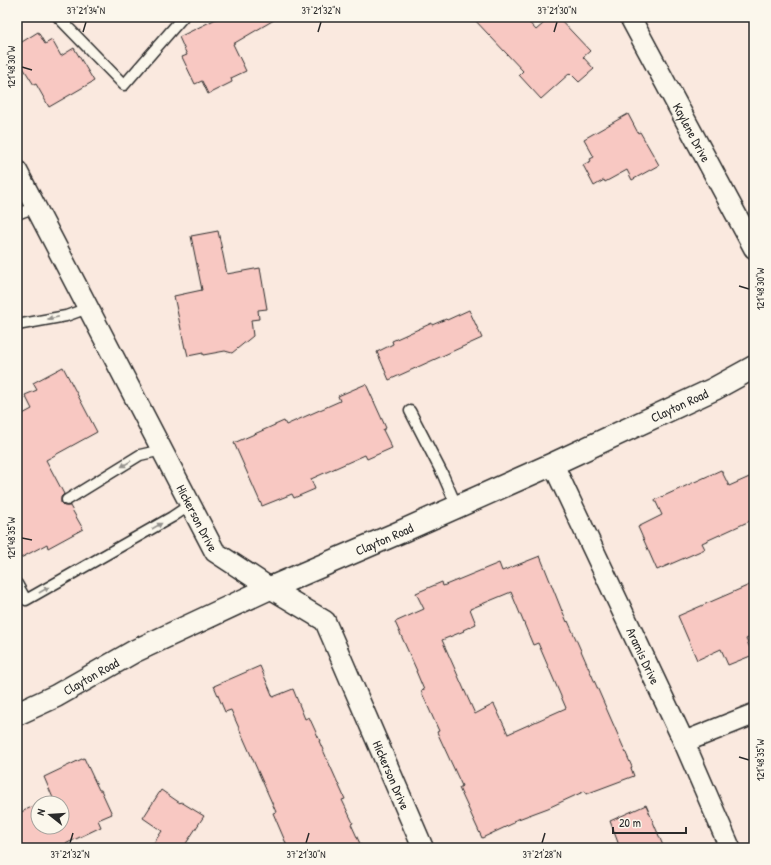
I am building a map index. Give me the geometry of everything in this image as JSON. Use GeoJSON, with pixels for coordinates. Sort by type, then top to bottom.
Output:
{"type":"FeatureCollection","features":[{"type":"Feature","properties":{"kind":"street","name":"Kaylene Drive"},"geometry":{"type":"LineString","coordinates":[[630,17],[754,248]]}},
{"type":"Feature","properties":{"kind":"street","name":"Hickerson Drive"},"geometry":{"type":"LineString","coordinates":[[17,171],[215,552],[270,588],[325,621],[423,848]]}},
{"type":"Feature","properties":{"kind":"street","name":"Clayton Road"},"geometry":{"type":"LineString","coordinates":[[17,714],[56,696],[135,651],[270,588],[554,464],[714,389],[754,367]]}},
{"type":"Feature","properties":{"kind":"street","name":"Aramis Drive"},"geometry":{"type":"LineString","coordinates":[[554,464],[684,742],[730,848]]}},
{"type":"Feature","properties":{"kind":"street"},"geometry":{"type":"LineString","coordinates":[[684,742],[754,714]]}},
{"type":"Feature","properties":{"kind":"lane"},"geometry":{"type":"LineString","coordinates":[[58,17],[124,85],[184,17]]}},
{"type":"Feature","properties":{"kind":"lane"},"geometry":{"type":"LineString","coordinates":[[17,214],[36,207]]}},
{"type":"Feature","properties":{"kind":"lane"},"geometry":{"type":"LineString","coordinates":[[17,325],[66,316],[88,308]]}},
{"type":"Feature","properties":{"kind":"lane"},"geometry":{"type":"LineString","coordinates":[[410,411],[457,506]]}},
{"type":"Feature","properties":{"kind":"lane"},"geometry":{"type":"LineString","coordinates":[[67,500],[140,455],[162,450]]}},
{"type":"Feature","properties":{"kind":"lane"},"geometry":{"type":"LineString","coordinates":[[17,584],[26,600],[172,517],[190,505]]}},
{"type":"Feature","properties":{"kind":"building"},"geometry":{"type":"Polygon","coordinates":[[[220,17],[279,17],[233,44],[246,71],[231,78],[232,82],[208,94],[202,81],[195,84],[182,57],[187,55],[179,37],[220,17]]]}},
{"type":"Feature","properties":{"kind":"building"},"geometry":{"type":"Polygon","coordinates":[[[472,17],[524,17],[536,30],[551,17],[558,17],[590,51],[583,57],[594,69],[579,82],[570,73],[541,99],[519,75],[523,71],[472,17]]]}},
{"type":"Feature","properties":{"kind":"building"},"geometry":{"type":"Polygon","coordinates":[[[38,32],[45,44],[52,40],[61,56],[74,48],[94,81],[49,107],[36,84],[34,85],[17,58],[17,45],[38,32]]]}},
{"type":"Feature","properties":{"kind":"building"},"geometry":{"type":"Polygon","coordinates":[[[628,114],[638,133],[640,132],[659,165],[632,180],[627,170],[594,186],[583,165],[591,161],[590,159],[594,157],[584,139],[628,114]]]}},
{"type":"Feature","properties":{"kind":"building"},"geometry":{"type":"Polygon","coordinates":[[[218,231],[227,274],[260,268],[267,309],[258,310],[259,319],[251,320],[253,336],[232,353],[225,351],[188,356],[174,296],[202,290],[191,236],[218,231]]]}},
{"type":"Feature","properties":{"kind":"building"},"geometry":{"type":"Polygon","coordinates":[[[469,310],[482,338],[389,380],[377,352],[393,344],[392,341],[432,323],[432,325],[446,319],[447,320],[469,310]]]}},
{"type":"Feature","properties":{"kind":"building"},"geometry":{"type":"Polygon","coordinates":[[[63,367],[97,432],[46,460],[64,494],[61,497],[61,503],[64,506],[70,506],[83,529],[48,548],[47,544],[17,560],[17,417],[32,409],[25,395],[37,390],[33,383],[63,367]]]}},
{"type":"Feature","properties":{"kind":"building"},"geometry":{"type":"Polygon","coordinates":[[[366,384],[386,428],[383,430],[392,448],[367,459],[365,455],[311,479],[315,489],[294,498],[292,494],[262,506],[234,443],[284,421],[286,425],[340,401],[338,396],[366,384]]]}},
{"type":"Feature","properties":{"kind":"building"},"geometry":{"type":"Polygon","coordinates":[[[721,470],[729,486],[754,475],[754,519],[702,543],[705,549],[657,570],[638,527],[662,515],[655,500],[721,470]]]}},
{"type":"Feature","properties":{"kind":"building"},"geometry":{"type":"Polygon","coordinates":[[[540,556],[562,611],[567,622],[568,621],[632,767],[634,776],[586,794],[585,791],[548,808],[513,821],[514,823],[482,838],[459,788],[462,786],[437,732],[439,731],[421,691],[424,690],[417,671],[395,622],[424,609],[416,593],[442,582],[443,586],[499,563],[502,571],[540,556]],[[511,592],[470,609],[476,624],[463,630],[464,631],[442,640],[475,714],[494,704],[508,734],[566,708],[538,643],[533,645],[511,592]]]}},
{"type":"Feature","properties":{"kind":"building"},"geometry":{"type":"Polygon","coordinates":[[[754,583],[754,635],[746,639],[753,655],[728,665],[721,649],[697,660],[678,616],[754,583]]]}},
{"type":"Feature","properties":{"kind":"building"},"geometry":{"type":"Polygon","coordinates":[[[260,666],[273,697],[293,689],[305,719],[309,717],[345,799],[342,800],[353,823],[351,824],[362,848],[288,848],[273,813],[276,812],[231,710],[225,712],[214,686],[260,666]]]}},
{"type":"Feature","properties":{"kind":"building"},"geometry":{"type":"Polygon","coordinates":[[[84,758],[112,814],[98,820],[101,827],[57,848],[17,848],[17,814],[30,808],[30,835],[70,835],[70,795],[52,795],[44,777],[84,758]]]}},
{"type":"Feature","properties":{"kind":"building"},"geometry":{"type":"Polygon","coordinates":[[[161,790],[180,803],[181,802],[204,816],[183,848],[150,848],[162,831],[143,818],[161,790]]]}},
{"type":"Feature","properties":{"kind":"building"},"geometry":{"type":"Polygon","coordinates":[[[646,805],[664,848],[620,848],[610,821],[646,805]]]}}]}
